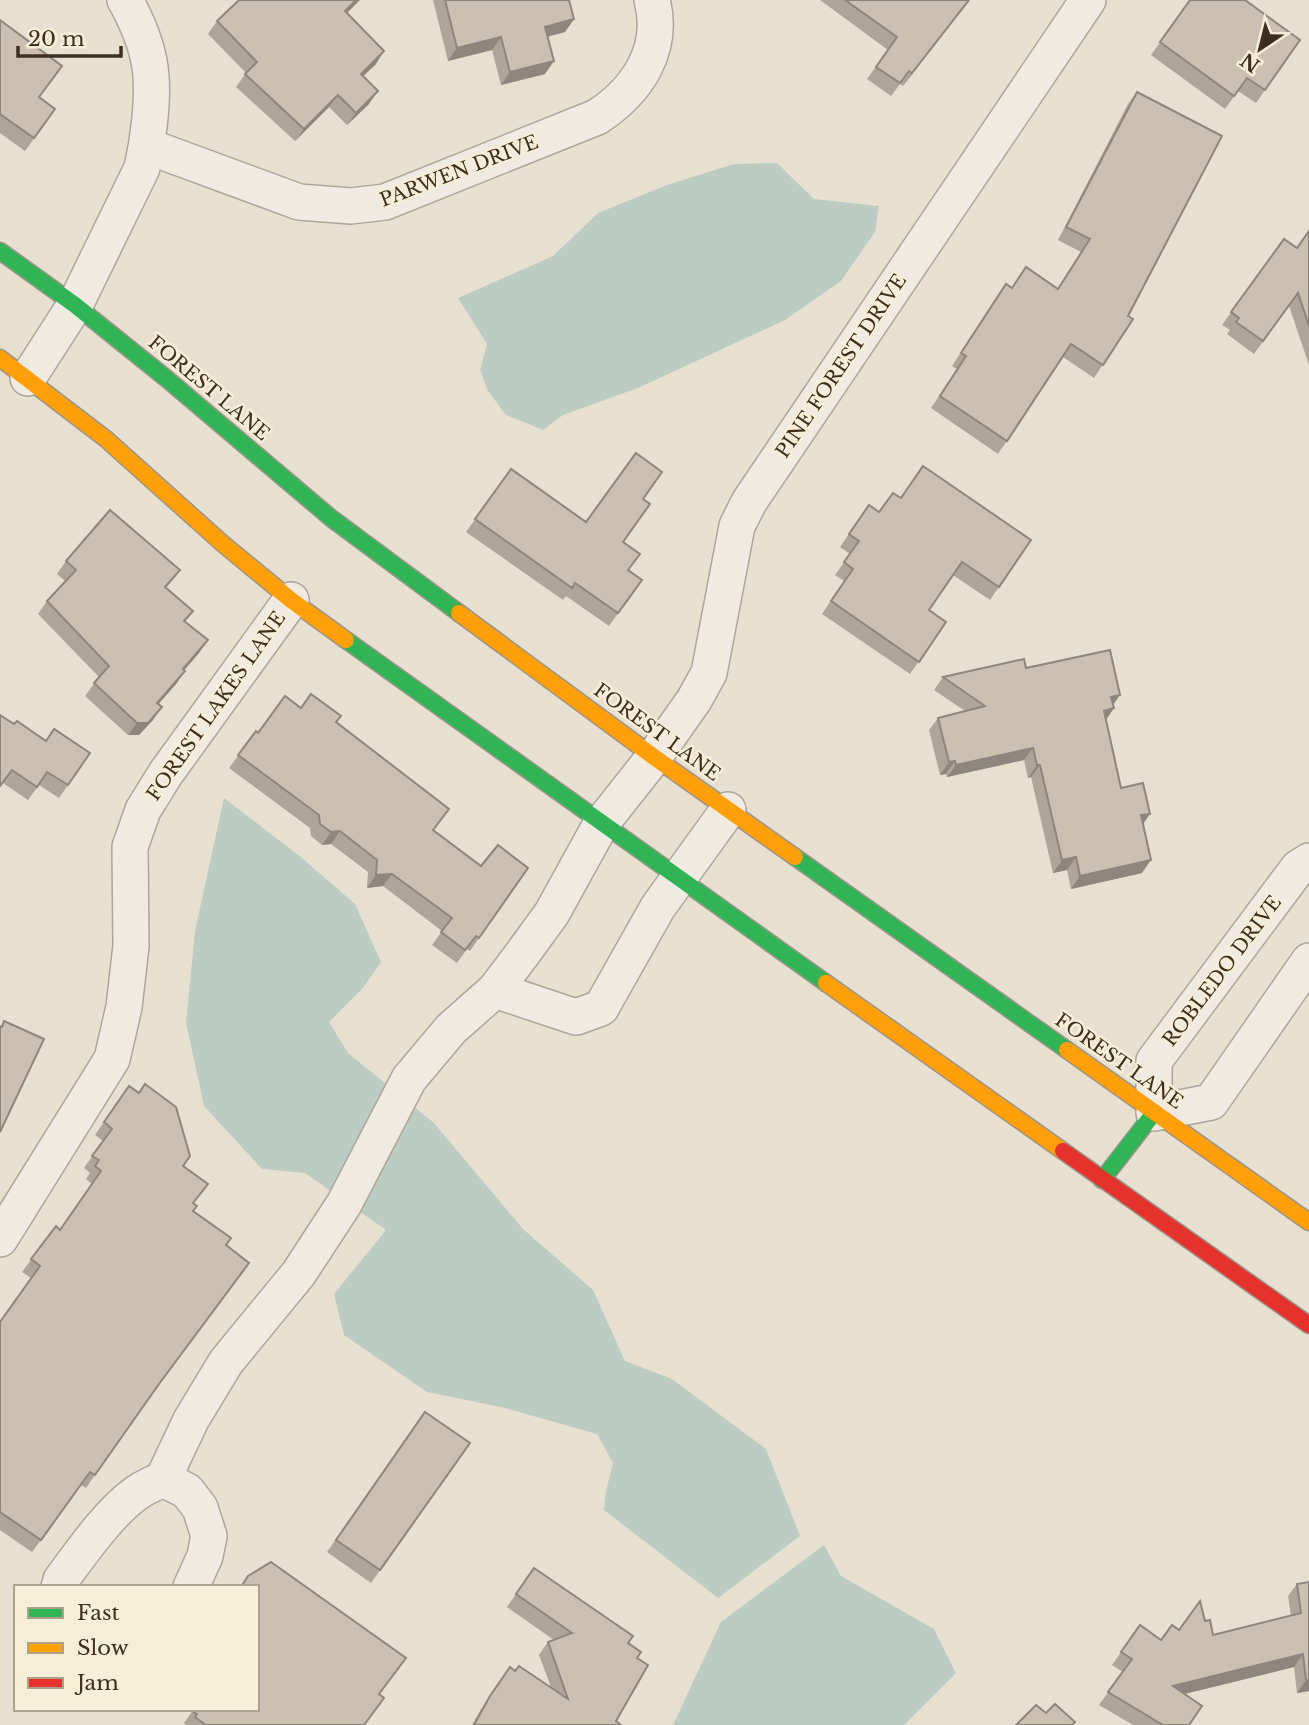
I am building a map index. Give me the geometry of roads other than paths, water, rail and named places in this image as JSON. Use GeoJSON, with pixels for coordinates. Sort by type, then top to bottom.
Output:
{"type":"FeatureCollection","features":[{"type":"Feature","properties":{"kind":"main road","name":"FOREST LANE"},"geometry":{"type":"LineString","coordinates":[[0,251],[75,305],[331,518],[654,757],[1309,1222]]}},
{"type":"Feature","properties":{"kind":"main road"},"geometry":{"type":"LineString","coordinates":[[0,358],[106,439],[291,600],[601,824],[1309,1325]]}},
{"type":"Feature","properties":{"kind":"main road"},"geometry":{"type":"LineString","coordinates":[[1102,1180],[1154,1112]]}},
{"type":"Feature","properties":{"kind":"street"},"geometry":{"type":"LineString","coordinates":[[28,378],[75,305],[142,168],[147,146],[151,76],[140,27],[125,0]]}},
{"type":"Feature","properties":{"kind":"street","name":"PARWEN DRIVE"},"geometry":{"type":"LineString","coordinates":[[147,146],[299,202],[351,206],[385,202],[597,117],[615,105],[632,88],[653,48],[656,27],[652,0]]}},
{"type":"Feature","properties":{"kind":"street","name":"PINE FOREST DRIVE"},"geometry":{"type":"LineString","coordinates":[[163,1479],[191,1420],[226,1362],[299,1273],[344,1204],[409,1079],[451,1029],[495,990],[552,913],[601,824],[654,757],[694,700],[709,673],[737,526],[749,502],[1088,0]]}},
{"type":"Feature","properties":{"kind":"street","name":"FOREST LAKES LANE"},"geometry":{"type":"LineString","coordinates":[[0,1239],[112,1059],[124,1007],[131,946],[130,848],[143,810],[166,773],[291,600]]}},
{"type":"Feature","properties":{"kind":"street"},"geometry":{"type":"LineString","coordinates":[[495,990],[576,1017],[601,1008],[637,942],[677,878],[728,810]]}},
{"type":"Feature","properties":{"kind":"street","name":"ROBLEDO DRIVE"},"geometry":{"type":"LineString","coordinates":[[1154,1112],[1154,1061],[1298,868],[1309,861]]}},
{"type":"Feature","properties":{"kind":"street"},"geometry":{"type":"LineString","coordinates":[[1154,1112],[1211,1102],[1309,961]]}},
{"type":"Feature","properties":{"kind":"street"},"geometry":{"type":"LineString","coordinates":[[60,1585],[86,1544],[123,1506],[137,1492],[163,1479],[187,1491],[200,1508],[209,1536],[205,1556],[192,1585]]}}]}
